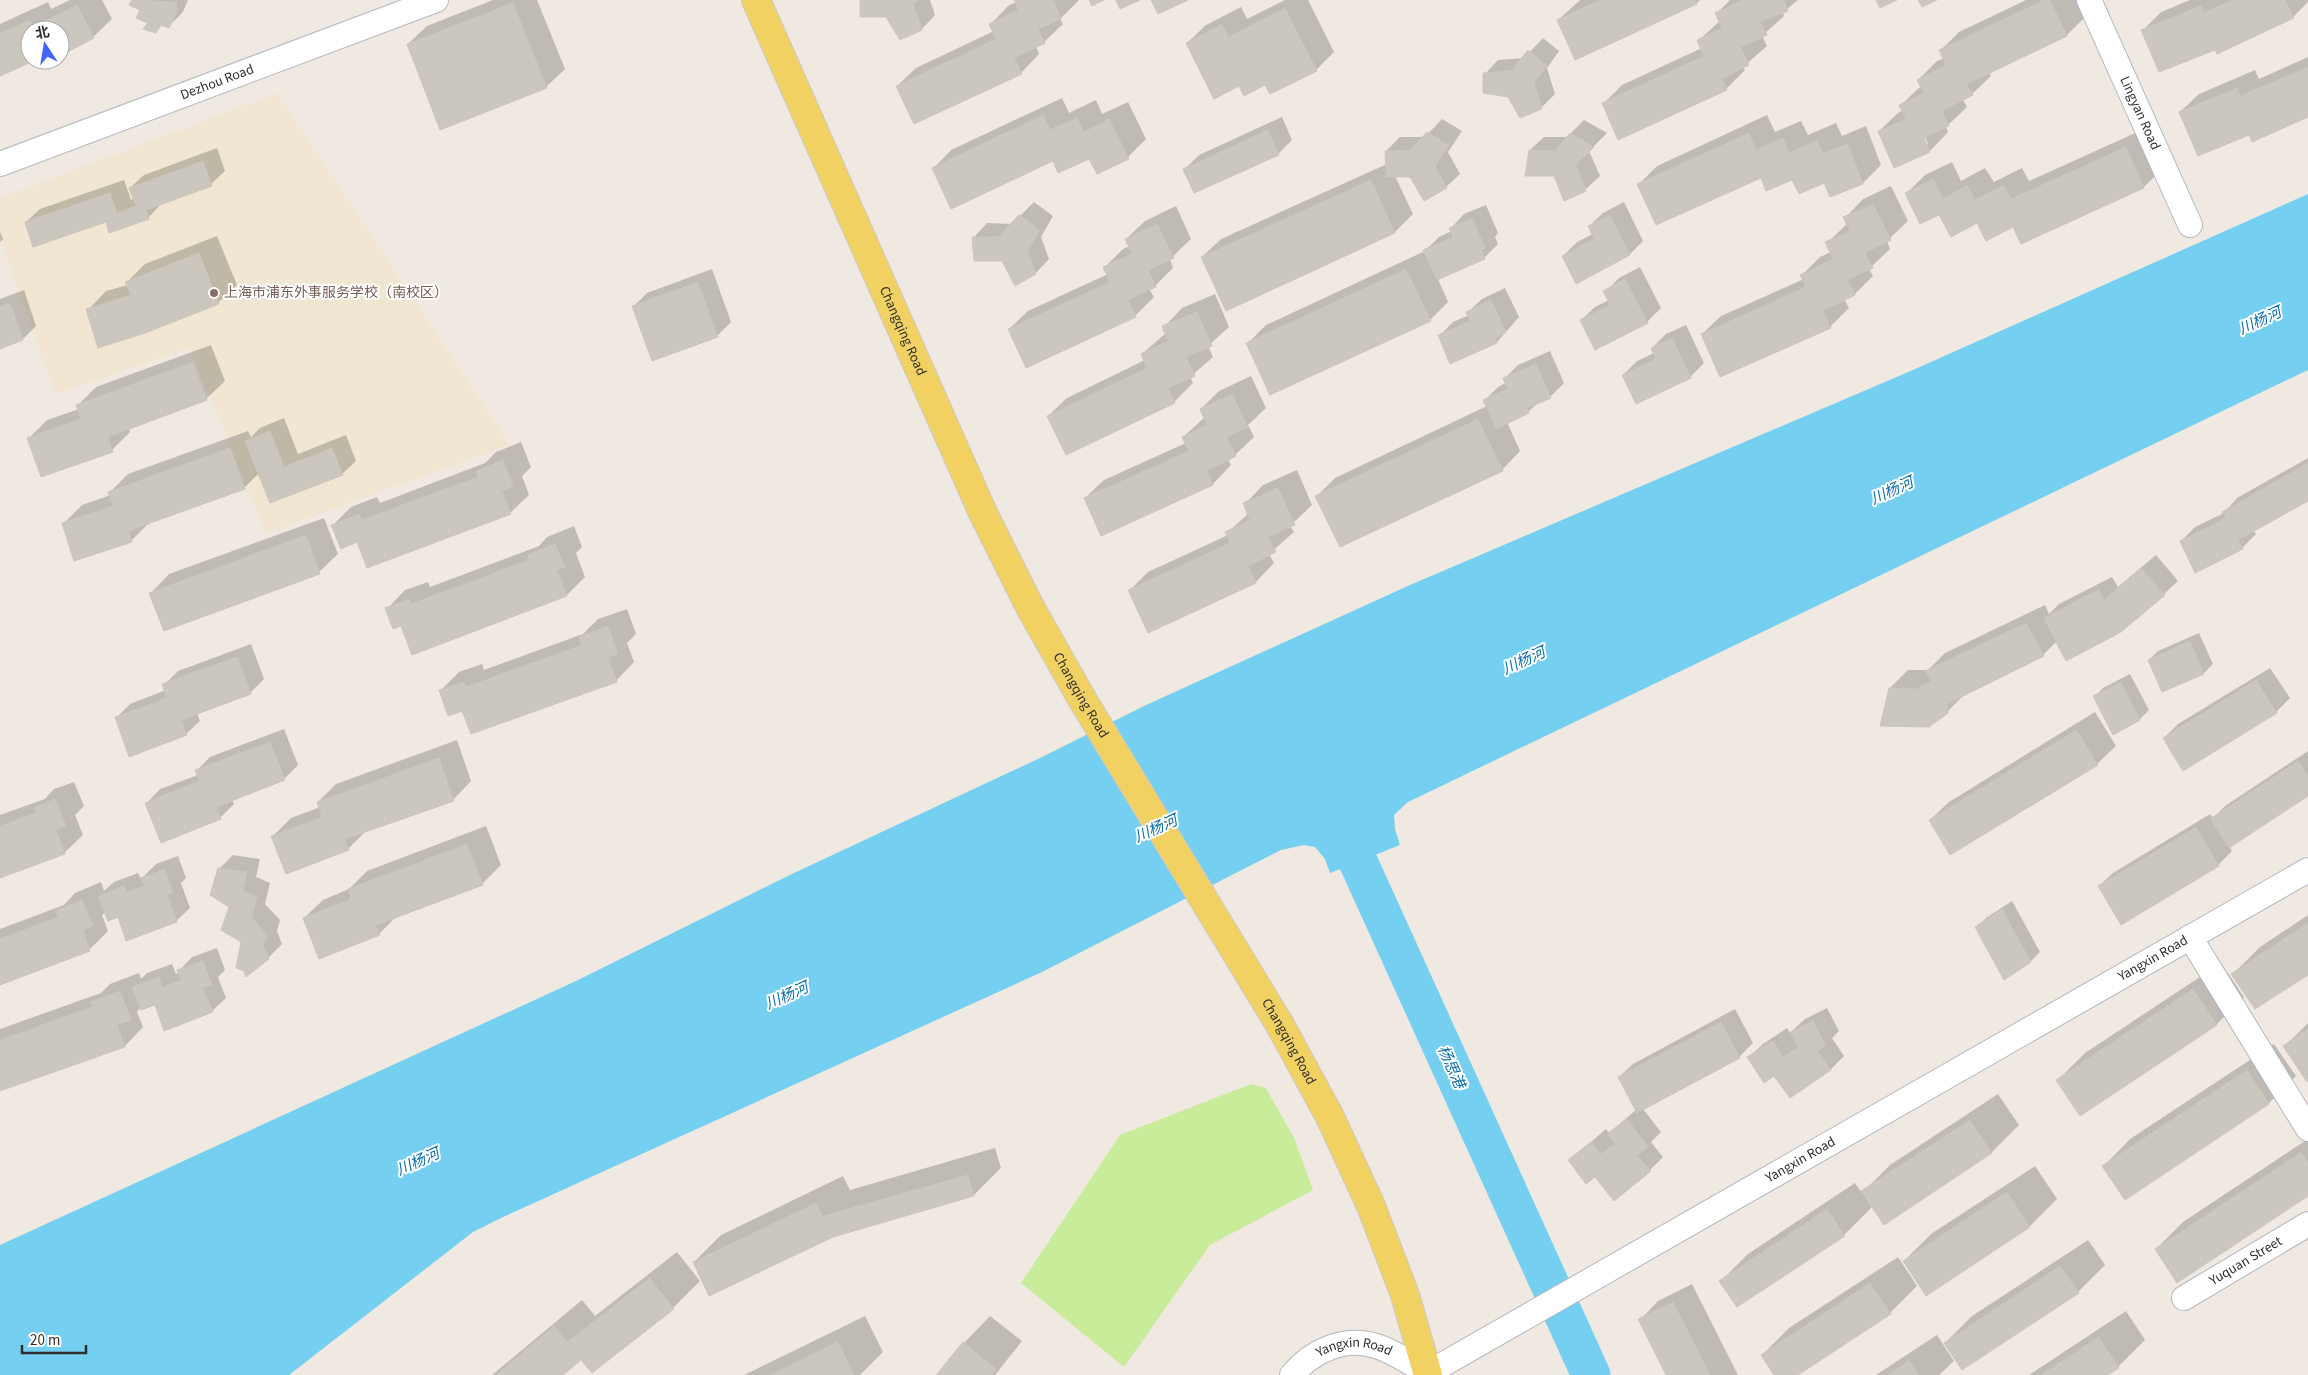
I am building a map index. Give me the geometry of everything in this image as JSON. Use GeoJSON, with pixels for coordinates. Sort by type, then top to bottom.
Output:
{"type":"FeatureCollection","features":[{"type":"Feature","properties":{"kind":"main road","name":"Changqing Road"},"geometry":{"type":"LineString","coordinates":[[756,0],[983,512],[1030,607],[1082,699],[1280,1025],[1330,1117],[1371,1206],[1405,1295],[1428,1374]]}},
{"type":"Feature","properties":{"kind":"street","name":"Dezhou Road"},"geometry":{"type":"LineString","coordinates":[[0,164],[436,0]]}},
{"type":"Feature","properties":{"kind":"street","name":"Lingyan Road"},"geometry":{"type":"LineString","coordinates":[[2089,0],[2190,225]]}},
{"type":"Feature","properties":{"kind":"street","name":"Yangxin Road"},"geometry":{"type":"LineString","coordinates":[[1292,1375],[1315,1353],[1345,1342],[1376,1346],[1428,1374],[1610,1268],[2308,870]]}},
{"type":"Feature","properties":{"kind":"street"},"geometry":{"type":"LineString","coordinates":[[2190,937],[2308,1129]]}},
{"type":"Feature","properties":{"kind":"street","name":"Yuquan Street"},"geometry":{"type":"LineString","coordinates":[[2184,1298],[2308,1224]]}},
{"type":"Feature","properties":{"kind":"shaded area","name":"上海市浦东外事服务学校（南校区）"},"geometry":{"type":"Polygon","coordinates":[[[277,93],[510,445],[266,533],[190,348],[55,394],[0,239],[0,198],[277,93]]]}},
{"type":"Feature","properties":{"kind":"green space"},"geometry":{"type":"Polygon","coordinates":[[[1251,1084],[1266,1088],[1295,1140],[1313,1190],[1210,1245],[1124,1367],[1021,1283],[1120,1135],[1251,1084]]]}},
{"type":"Feature","properties":{"kind":"water","name":"川杨河"},"geometry":{"type":"Polygon","coordinates":[[[2308,194],[2308,370],[1408,802],[1394,815],[1395,829],[1400,845],[1330,873],[1325,859],[1315,847],[1304,845],[1281,850],[1042,972],[501,1218],[473,1232],[289,1375],[0,1375],[0,1245],[576,981],[794,873],[1040,758],[1144,706],[1410,585],[1913,370],[2308,194]]]}},
{"type":"Feature","properties":{"kind":"building"},"geometry":{"type":"Polygon","coordinates":[[[132,0],[176,2],[177,11],[169,28],[160,25],[156,33],[143,29],[148,23],[136,18],[140,10],[129,5],[132,0]]]}},
{"type":"Feature","properties":{"kind":"building"},"geometry":{"type":"Polygon","coordinates":[[[860,0],[917,0],[913,4],[922,30],[900,40],[886,17],[860,17],[860,0]]]}},
{"type":"Feature","properties":{"kind":"building"},"geometry":{"type":"Polygon","coordinates":[[[1014,0],[1053,0],[1061,19],[1038,29],[1045,43],[1014,58],[1022,74],[914,124],[896,86],[996,39],[989,24],[1018,10],[1014,0]]]}},
{"type":"Feature","properties":{"kind":"building"},"geometry":{"type":"Polygon","coordinates":[[[1089,0],[1104,0],[1092,6],[1089,0]]]}},
{"type":"Feature","properties":{"kind":"building"},"geometry":{"type":"Polygon","coordinates":[[[1116,0],[1140,0],[1120,9],[1116,0]]]}},
{"type":"Feature","properties":{"kind":"building"},"geometry":{"type":"Polygon","coordinates":[[[1151,0],[1188,0],[1158,14],[1151,0]]]}},
{"type":"Feature","properties":{"kind":"building"},"geometry":{"type":"Polygon","coordinates":[[[1600,0],[1695,0],[1697,4],[1575,60],[1557,20],[1600,0]]]}},
{"type":"Feature","properties":{"kind":"building"},"geometry":{"type":"Polygon","coordinates":[[[1743,0],[1784,0],[1788,11],[1760,22],[1767,35],[1741,47],[1749,65],[1722,79],[1727,90],[1618,140],[1602,103],[1704,56],[1697,40],[1722,28],[1715,13],[1743,0]]]}},
{"type":"Feature","properties":{"kind":"building"},"geometry":{"type":"Polygon","coordinates":[[[1876,0],[1897,0],[1880,8],[1876,0]]]}},
{"type":"Feature","properties":{"kind":"building"},"geometry":{"type":"Polygon","coordinates":[[[1918,0],[1937,0],[1922,7],[1918,0]]]}},
{"type":"Feature","properties":{"kind":"building"},"geometry":{"type":"Polygon","coordinates":[[[2044,0],[2050,0],[2067,36],[1967,84],[1973,95],[1942,111],[1949,126],[1924,138],[1930,152],[1894,168],[1878,131],[1906,119],[1899,105],[1924,93],[1917,80],[1946,65],[1939,50],[2044,0]]]}},
{"type":"Feature","properties":{"kind":"building"},"geometry":{"type":"Polygon","coordinates":[[[2232,0],[2285,0],[2294,18],[2217,54],[2215,50],[2159,72],[2141,30],[2201,6],[2204,13],[2232,0]]]}},
{"type":"Feature","properties":{"kind":"building"},"geometry":{"type":"Polygon","coordinates":[[[513,3],[547,88],[440,130],[407,44],[513,3]]]}},
{"type":"Feature","properties":{"kind":"building"},"geometry":{"type":"Polygon","coordinates":[[[77,5],[94,38],[70,51],[70,20],[47,20],[77,5]]]}},
{"type":"Feature","properties":{"kind":"building"},"geometry":{"type":"Polygon","coordinates":[[[1285,8],[1317,71],[1270,94],[1265,85],[1244,96],[1239,86],[1214,99],[1186,43],[1222,24],[1229,37],[1285,8]]]}},
{"type":"Feature","properties":{"kind":"building"},"geometry":{"type":"Polygon","coordinates":[[[20,24],[20,67],[0,76],[0,33],[20,24]]]}},
{"type":"Feature","properties":{"kind":"building"},"geometry":{"type":"Polygon","coordinates":[[[1528,50],[1547,66],[1534,82],[1542,109],[1520,118],[1508,97],[1483,93],[1483,73],[1511,71],[1528,50]]]}},
{"type":"Feature","properties":{"kind":"building"},"geometry":{"type":"Polygon","coordinates":[[[2308,67],[2308,117],[2252,142],[2249,135],[2198,156],[2179,112],[2237,88],[2240,96],[2308,67]]]}},
{"type":"Feature","properties":{"kind":"building"},"geometry":{"type":"Polygon","coordinates":[[[1043,115],[1050,130],[1077,118],[1084,132],[1109,119],[1129,159],[1097,174],[1089,159],[1058,173],[1053,161],[951,209],[932,168],[1043,115]]]}},
{"type":"Feature","properties":{"kind":"building"},"geometry":{"type":"Polygon","coordinates":[[[1268,130],[1279,155],[1194,193],[1183,169],[1268,130]]]}},
{"type":"Feature","properties":{"kind":"building"},"geometry":{"type":"Polygon","coordinates":[[[1427,132],[1449,145],[1435,167],[1447,188],[1424,201],[1410,177],[1386,177],[1385,151],[1410,150],[1427,132]]]}},
{"type":"Feature","properties":{"kind":"building"},"geometry":{"type":"Polygon","coordinates":[[[1570,133],[1594,147],[1576,165],[1586,191],[1564,201],[1554,176],[1525,176],[1529,150],[1555,151],[1570,133]]]}},
{"type":"Feature","properties":{"kind":"building"},"geometry":{"type":"Polygon","coordinates":[[[1749,133],[1756,150],[1783,138],[1789,153],[1817,140],[1823,153],[1848,144],[1863,184],[1830,197],[1824,183],[1799,194],[1792,180],[1766,191],[1761,178],[1656,225],[1637,184],[1749,133]]]}},
{"type":"Feature","properties":{"kind":"building"},"geometry":{"type":"Polygon","coordinates":[[[2126,147],[2144,188],[2021,244],[2013,227],[1986,241],[1977,223],[1951,237],[1939,215],[1920,224],[1905,193],[1933,179],[1943,199],[1967,185],[1975,200],[2004,185],[2011,199],[2126,147]]]}},
{"type":"Feature","properties":{"kind":"building"},"geometry":{"type":"Polygon","coordinates":[[[203,161],[212,186],[146,210],[149,219],[109,233],[106,222],[33,247],[25,222],[110,193],[117,213],[136,206],[129,188],[203,161]]]}},
{"type":"Feature","properties":{"kind":"building"},"geometry":{"type":"Polygon","coordinates":[[[1371,180],[1395,233],[1226,311],[1201,257],[1371,180]]]}},
{"type":"Feature","properties":{"kind":"building"},"geometry":{"type":"Polygon","coordinates":[[[1873,204],[1891,240],[1865,253],[1873,268],[1848,280],[1855,295],[1823,311],[1831,328],[1720,377],[1701,334],[1806,287],[1800,275],[1833,259],[1825,242],[1850,231],[1843,217],[1873,204]]]}},
{"type":"Feature","properties":{"kind":"building"},"geometry":{"type":"Polygon","coordinates":[[[1019,215],[1040,230],[1028,251],[1036,274],[1015,286],[1002,261],[974,261],[972,237],[998,237],[1019,215]]]}},
{"type":"Feature","properties":{"kind":"building"},"geometry":{"type":"Polygon","coordinates":[[[1610,215],[1630,255],[1576,284],[1562,256],[1594,239],[1588,226],[1610,215]]]}},
{"type":"Feature","properties":{"kind":"building"},"geometry":{"type":"Polygon","coordinates":[[[1472,218],[1485,248],[1481,250],[1485,259],[1437,280],[1423,250],[1453,237],[1449,228],[1472,218]]]}},
{"type":"Feature","properties":{"kind":"building"},"geometry":{"type":"Polygon","coordinates":[[[1157,224],[1174,258],[1148,270],[1156,287],[1128,300],[1136,317],[1026,368],[1008,329],[1110,282],[1103,267],[1132,254],[1125,239],[1157,224]]]}},
{"type":"Feature","properties":{"kind":"building"},"geometry":{"type":"Polygon","coordinates":[[[199,253],[219,304],[145,333],[98,348],[86,309],[131,295],[125,282],[199,253]]]}},
{"type":"Feature","properties":{"kind":"building"},"geometry":{"type":"Polygon","coordinates":[[[1406,269],[1431,321],[1270,395],[1246,343],[1406,269]]]}},
{"type":"Feature","properties":{"kind":"building"},"geometry":{"type":"Polygon","coordinates":[[[1625,279],[1648,323],[1595,350],[1580,320],[1610,305],[1603,291],[1625,279]]]}},
{"type":"Feature","properties":{"kind":"building"},"geometry":{"type":"Polygon","coordinates":[[[698,282],[718,337],[652,361],[632,306],[698,282]]]}},
{"type":"Feature","properties":{"kind":"building"},"geometry":{"type":"Polygon","coordinates":[[[1491,300],[1506,332],[1495,338],[1497,343],[1450,364],[1438,335],[1470,321],[1466,312],[1491,300]]]}},
{"type":"Feature","properties":{"kind":"building"},"geometry":{"type":"Polygon","coordinates":[[[10,303],[23,340],[0,349],[0,307],[10,303]]]}},
{"type":"Feature","properties":{"kind":"building"},"geometry":{"type":"Polygon","coordinates":[[[1197,312],[1212,346],[1186,357],[1195,376],[1168,388],[1175,403],[1066,455],[1047,416],[1147,368],[1141,354],[1168,341],[1162,326],[1197,312]]]}},
{"type":"Feature","properties":{"kind":"building"},"geometry":{"type":"Polygon","coordinates":[[[1672,338],[1691,378],[1636,404],[1622,375],[1656,359],[1651,348],[1672,338]]]}},
{"type":"Feature","properties":{"kind":"building"},"geometry":{"type":"Polygon","coordinates":[[[193,362],[207,400],[108,437],[113,452],[41,477],[27,438],[81,419],[76,405],[193,362]]]}},
{"type":"Feature","properties":{"kind":"building"},"geometry":{"type":"Polygon","coordinates":[[[1536,364],[1551,398],[1527,408],[1529,413],[1496,429],[1483,400],[1507,389],[1503,378],[1536,364]]]}},
{"type":"Feature","properties":{"kind":"building"},"geometry":{"type":"Polygon","coordinates":[[[1232,394],[1248,427],[1227,437],[1236,456],[1207,471],[1213,485],[1101,536],[1084,498],[1189,451],[1182,437],[1207,425],[1200,409],[1232,394]]]}},
{"type":"Feature","properties":{"kind":"building"},"geometry":{"type":"Polygon","coordinates":[[[1478,419],[1503,471],[1340,547],[1315,496],[1478,419]]]}},
{"type":"Feature","properties":{"kind":"building"},"geometry":{"type":"Polygon","coordinates":[[[270,431],[284,467],[332,448],[343,475],[270,503],[245,441],[270,431]]]}},
{"type":"Feature","properties":{"kind":"building"},"geometry":{"type":"Polygon","coordinates":[[[230,448],[245,489],[128,531],[132,542],[74,561],[62,523],[113,506],[108,492],[230,448]]]}},
{"type":"Feature","properties":{"kind":"building"},"geometry":{"type":"Polygon","coordinates":[[[503,460],[513,486],[502,491],[511,514],[367,568],[357,542],[341,549],[331,525],[359,514],[361,520],[478,477],[476,471],[503,460]]]}},
{"type":"Feature","properties":{"kind":"building"},"geometry":{"type":"Polygon","coordinates":[[[2308,463],[2308,501],[2238,540],[2243,549],[2195,573],[2180,541],[2226,518],[2222,512],[2308,463]]]}},
{"type":"Feature","properties":{"kind":"building"},"geometry":{"type":"Polygon","coordinates":[[[1278,488],[1295,525],[1268,537],[1276,552],[1248,566],[1256,583],[1148,633],[1128,590],[1230,543],[1225,532],[1250,520],[1243,503],[1278,488]]]}},
{"type":"Feature","properties":{"kind":"building"},"geometry":{"type":"Polygon","coordinates":[[[306,535],[320,574],[164,631],[149,593],[306,535]]]}},
{"type":"Feature","properties":{"kind":"building"},"geometry":{"type":"Polygon","coordinates":[[[555,544],[565,567],[557,570],[567,596],[412,655],[401,626],[393,629],[385,608],[410,599],[411,604],[529,560],[528,555],[555,544]]]}},
{"type":"Feature","properties":{"kind":"building"},"geometry":{"type":"Polygon","coordinates":[[[2141,568],[2165,595],[2121,632],[2066,661],[2044,618],[2098,590],[2104,600],[2141,568]]]}},
{"type":"Feature","properties":{"kind":"building"},"geometry":{"type":"Polygon","coordinates":[[[2026,623],[2044,656],[1947,704],[1948,713],[1929,727],[1880,726],[1889,688],[1916,689],[1931,681],[1925,671],[2026,623]]]}},
{"type":"Feature","properties":{"kind":"building"},"geometry":{"type":"Polygon","coordinates":[[[608,626],[618,654],[608,657],[617,682],[471,734],[462,711],[448,716],[439,690],[464,682],[466,687],[582,645],[579,637],[608,626]]]}},
{"type":"Feature","properties":{"kind":"building"},"geometry":{"type":"Polygon","coordinates":[[[2190,641],[2204,674],[2162,692],[2148,660],[2190,641]]]}},
{"type":"Feature","properties":{"kind":"building"},"geometry":{"type":"Polygon","coordinates":[[[237,657],[251,694],[181,720],[187,735],[129,757],[115,717],[167,698],[162,684],[237,657]]]}},
{"type":"Feature","properties":{"kind":"building"},"geometry":{"type":"Polygon","coordinates":[[[2256,680],[2277,713],[2183,771],[2163,738],[2256,680]]]}},
{"type":"Feature","properties":{"kind":"building"},"geometry":{"type":"Polygon","coordinates":[[[2121,682],[2140,720],[2113,735],[2093,696],[2121,682]]]}},
{"type":"Feature","properties":{"kind":"building"},"geometry":{"type":"Polygon","coordinates":[[[2076,730],[2098,765],[1950,855],[1929,820],[2076,730]]]}},
{"type":"Feature","properties":{"kind":"building"},"geometry":{"type":"Polygon","coordinates":[[[270,742],[285,780],[216,807],[221,819],[161,843],[145,803],[199,781],[195,770],[270,742]]]}},
{"type":"Feature","properties":{"kind":"building"},"geometry":{"type":"Polygon","coordinates":[[[439,758],[454,801],[345,839],[349,850],[286,874],[271,836],[322,817],[317,802],[439,758]]]}},
{"type":"Feature","properties":{"kind":"building"},"geometry":{"type":"Polygon","coordinates":[[[2298,761],[2308,776],[2308,796],[2229,848],[2210,819],[2298,761]]]}},
{"type":"Feature","properties":{"kind":"building"},"geometry":{"type":"Polygon","coordinates":[[[55,799],[66,826],[56,830],[65,854],[0,878],[0,826],[36,813],[34,808],[55,799]]]}},
{"type":"Feature","properties":{"kind":"building"},"geometry":{"type":"Polygon","coordinates":[[[2196,827],[2219,866],[2121,925],[2098,886],[2196,827]]]}},
{"type":"Feature","properties":{"kind":"building"},"geometry":{"type":"Polygon","coordinates":[[[467,844],[483,885],[376,925],[380,935],[319,959],[303,918],[351,899],[348,889],[467,844]]]}},
{"type":"Feature","properties":{"kind":"building"},"geometry":{"type":"Polygon","coordinates":[[[218,868],[247,872],[243,891],[257,896],[252,918],[267,935],[263,945],[269,959],[246,977],[244,971],[236,968],[241,942],[221,930],[229,907],[210,895],[218,868]]]}},
{"type":"Feature","properties":{"kind":"building"},"geometry":{"type":"Polygon","coordinates":[[[165,869],[173,893],[167,895],[177,922],[126,941],[118,917],[108,921],[98,896],[124,886],[127,892],[144,886],[141,878],[165,869]]]}},
{"type":"Feature","properties":{"kind":"building"},"geometry":{"type":"Polygon","coordinates":[[[82,900],[93,926],[83,930],[90,951],[0,985],[0,939],[58,917],[55,911],[82,900]]]}},
{"type":"Feature","properties":{"kind":"building"},"geometry":{"type":"Polygon","coordinates":[[[2002,909],[2031,962],[2004,980],[1975,927],[2002,909]]]}},
{"type":"Feature","properties":{"kind":"building"},"geometry":{"type":"Polygon","coordinates":[[[2308,923],[2308,975],[2255,1009],[2231,974],[2308,923]]]}},
{"type":"Feature","properties":{"kind":"building"},"geometry":{"type":"Polygon","coordinates":[[[203,961],[212,985],[203,988],[213,1012],[164,1031],[155,1005],[141,1010],[132,987],[159,977],[162,987],[181,980],[177,970],[203,961]]]}},
{"type":"Feature","properties":{"kind":"building"},"geometry":{"type":"Polygon","coordinates":[[[2193,989],[2217,1025],[2080,1116],[2056,1080],[2193,989]]]}},
{"type":"Feature","properties":{"kind":"building"},"geometry":{"type":"Polygon","coordinates":[[[120,991],[131,1020],[117,1025],[125,1047],[0,1091],[0,1040],[92,1007],[90,1002],[120,991]]]}},
{"type":"Feature","properties":{"kind":"building"},"geometry":{"type":"Polygon","coordinates":[[[1813,1021],[1826,1046],[1817,1050],[1831,1070],[1790,1098],[1774,1076],[1764,1083],[1747,1057],[1773,1041],[1783,1057],[1798,1047],[1790,1032],[1813,1021]]]}},
{"type":"Feature","properties":{"kind":"building"},"geometry":{"type":"Polygon","coordinates":[[[1721,1022],[1740,1058],[1637,1113],[1618,1077],[1721,1022]]]}},
{"type":"Feature","properties":{"kind":"building"},"geometry":{"type":"Polygon","coordinates":[[[2308,1029],[2308,1081],[2307,1082],[2283,1046],[2308,1029]]]}},
{"type":"Feature","properties":{"kind":"building"},"geometry":{"type":"Polygon","coordinates":[[[2247,1070],[2269,1104],[2125,1200],[2102,1166],[2247,1070]]]}},
{"type":"Feature","properties":{"kind":"building"},"geometry":{"type":"Polygon","coordinates":[[[1627,1119],[1648,1147],[1637,1155],[1651,1171],[1614,1201],[1595,1177],[1586,1184],[1568,1160],[1591,1142],[1601,1154],[1615,1143],[1607,1134],[1627,1119]]]}},
{"type":"Feature","properties":{"kind":"building"},"geometry":{"type":"Polygon","coordinates":[[[1970,1120],[1992,1153],[1884,1225],[1861,1191],[1970,1120]]]}},
{"type":"Feature","properties":{"kind":"building"},"geometry":{"type":"Polygon","coordinates":[[[2301,1152],[2308,1163],[2308,1196],[2177,1283],[2155,1249],[2301,1152]]]}},
{"type":"Feature","properties":{"kind":"building"},"geometry":{"type":"Polygon","coordinates":[[[968,1175],[974,1196],[833,1237],[709,1296],[693,1262],[816,1203],[823,1216],[968,1175]]]}},
{"type":"Feature","properties":{"kind":"building"},"geometry":{"type":"Polygon","coordinates":[[[2007,1192],[2030,1227],[1926,1296],[1903,1261],[2007,1192]]]}},
{"type":"Feature","properties":{"kind":"building"},"geometry":{"type":"Polygon","coordinates":[[[1827,1209],[1845,1236],[1737,1307],[1719,1281],[1827,1209]]]}},
{"type":"Feature","properties":{"kind":"building"},"geometry":{"type":"Polygon","coordinates":[[[2060,1266],[2079,1293],[1962,1370],[1944,1343],[2060,1266]]]}},
{"type":"Feature","properties":{"kind":"building"},"geometry":{"type":"Polygon","coordinates":[[[650,1278],[674,1309],[592,1373],[581,1360],[563,1375],[496,1375],[554,1326],[567,1342],[650,1278]]]}},
{"type":"Feature","properties":{"kind":"building"},"geometry":{"type":"Polygon","coordinates":[[[1870,1283],[1891,1314],[1798,1375],[1774,1375],[1761,1355],[1870,1283]]]}},
{"type":"Feature","properties":{"kind":"building"},"geometry":{"type":"Polygon","coordinates":[[[1673,1302],[1710,1375],[1666,1375],[1638,1319],[1673,1302]]]}},
{"type":"Feature","properties":{"kind":"building"},"geometry":{"type":"Polygon","coordinates":[[[2099,1337],[2119,1368],[2108,1375],[2041,1375],[2099,1337]]]}},
{"type":"Feature","properties":{"kind":"building"},"geometry":{"type":"Polygon","coordinates":[[[838,1342],[854,1375],[770,1375],[838,1342]]]}},
{"type":"Feature","properties":{"kind":"building"},"geometry":{"type":"Polygon","coordinates":[[[963,1342],[996,1369],[991,1375],[936,1375],[963,1342]]]}},
{"type":"Feature","properties":{"kind":"building"},"geometry":{"type":"Polygon","coordinates":[[[1909,1361],[1919,1375],[1888,1375],[1909,1361]]]}},
{"type":"Feature","properties":{"kind":"waterway","name":"杨思港"},"geometry":{"type":"LineString","coordinates":[[1336,813],[1591,1375]]}},
{"type":"Feature","properties":{"kind":"place","name":"上海市浦东外事服务学校（南校区）"},"geometry":{"type":"Point","coordinates":[214,293]}}]}
